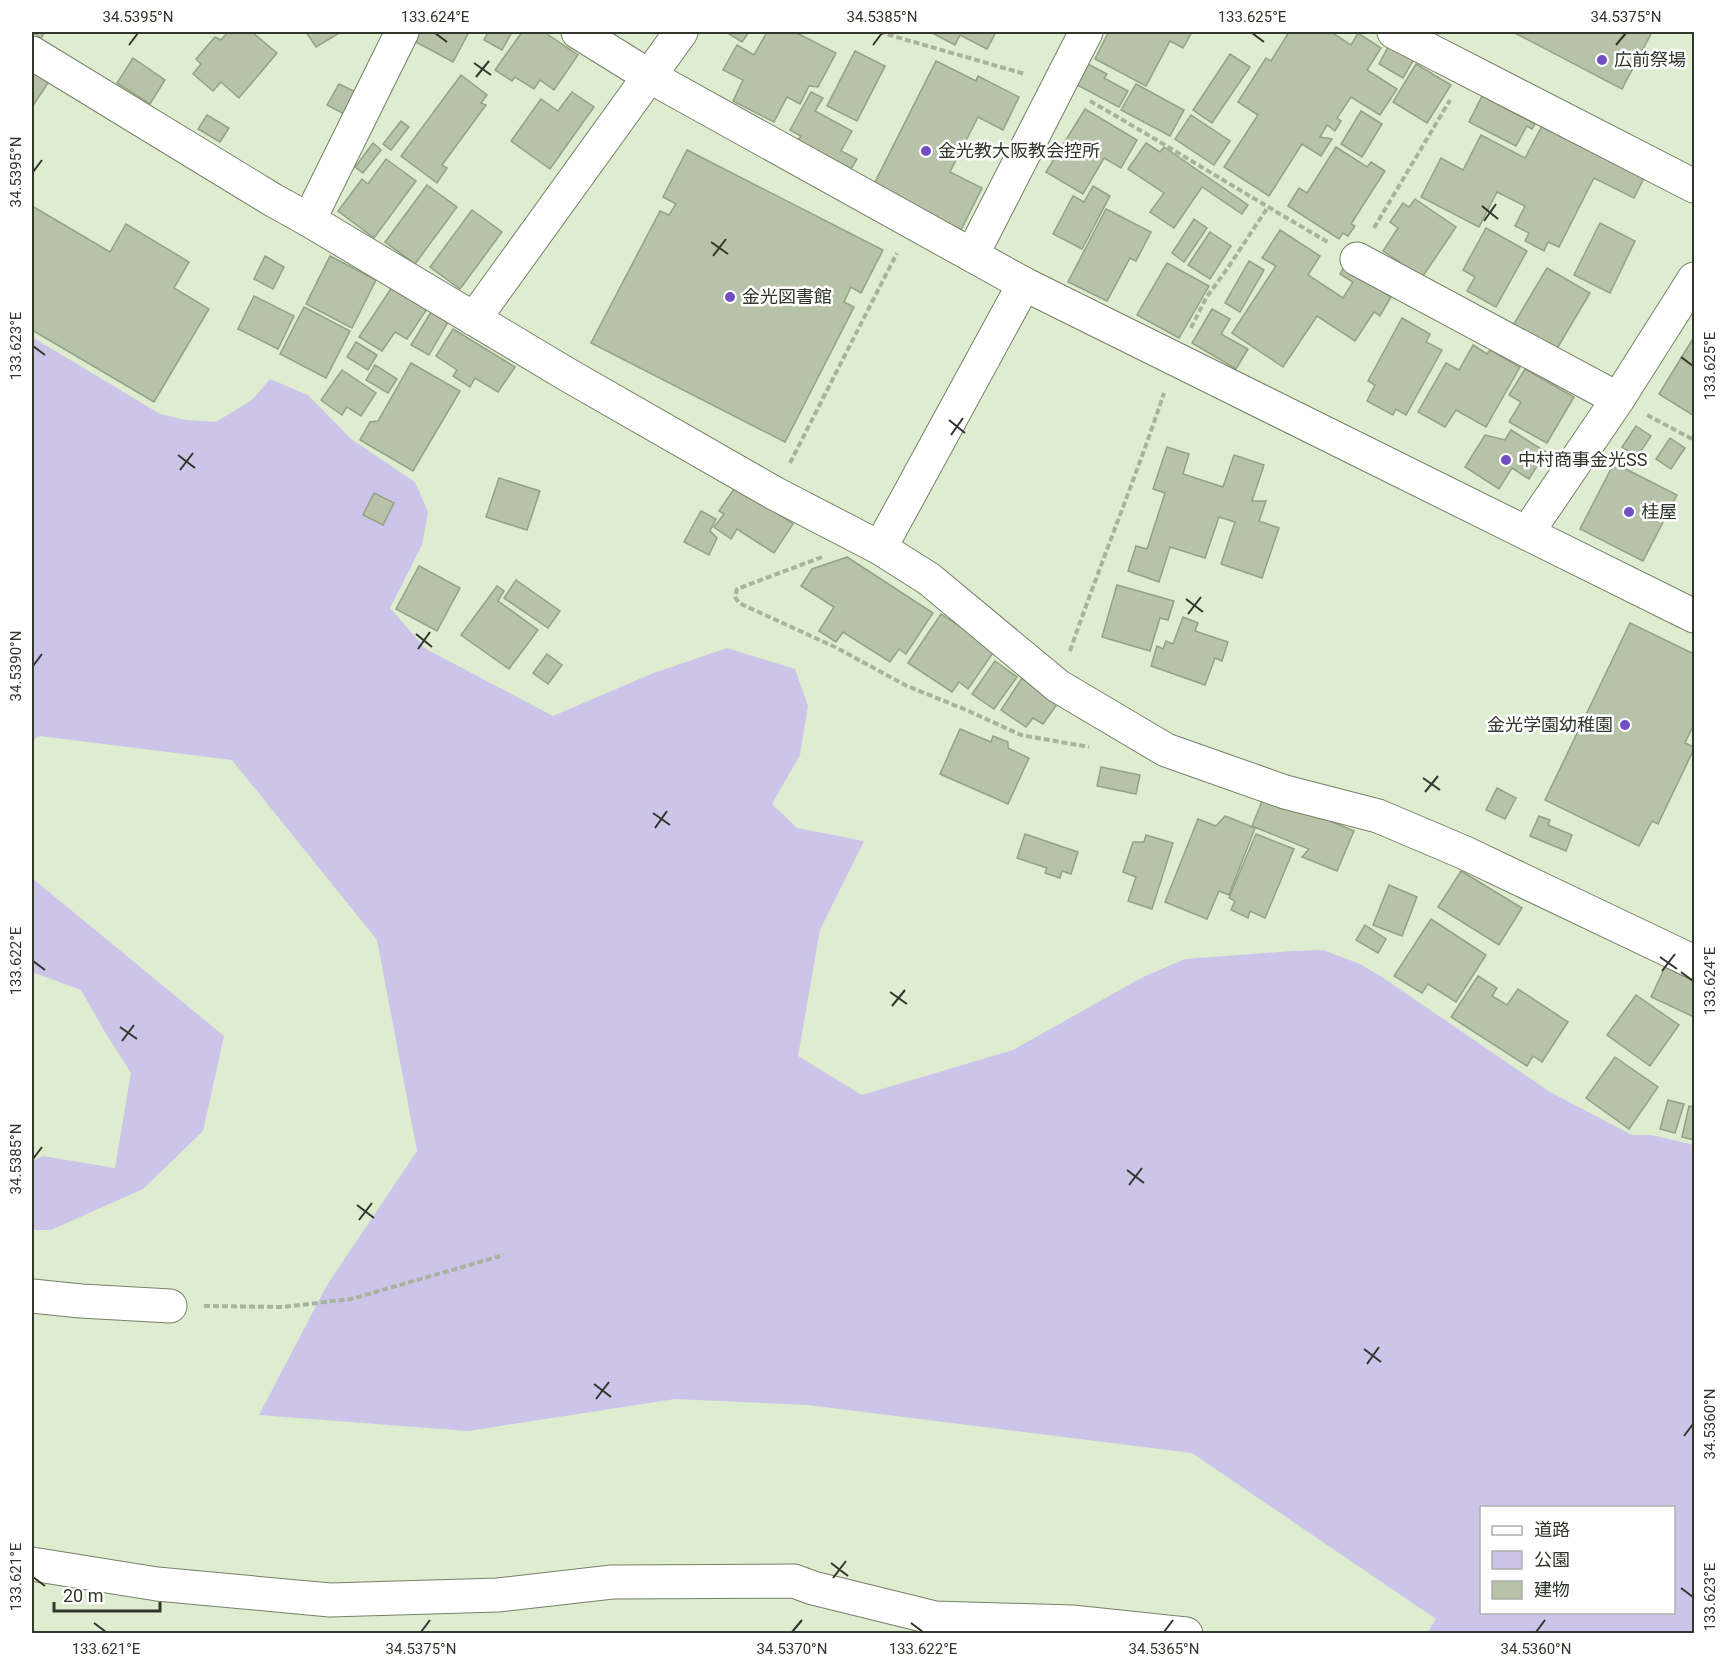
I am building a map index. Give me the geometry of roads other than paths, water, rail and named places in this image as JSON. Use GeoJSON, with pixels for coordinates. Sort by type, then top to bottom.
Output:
{"type":"FeatureCollection","features":[{"type":"Feature","properties":{"kind":"street"},"geometry":{"type":"LineString","coordinates":[[309,220],[402,32]]}},
{"type":"Feature","properties":{"kind":"street"},"geometry":{"type":"LineString","coordinates":[[579,32],[648,76],[1024,284],[1695,616]]}},
{"type":"Feature","properties":{"kind":"street"},"geometry":{"type":"LineString","coordinates":[[474,319],[681,32]]}},
{"type":"Feature","properties":{"kind":"street"},"geometry":{"type":"LineString","coordinates":[[972,255],[1086,32]]}},
{"type":"Feature","properties":{"kind":"street"},"geometry":{"type":"LineString","coordinates":[[1394,32],[1695,186]]}},
{"type":"Feature","properties":{"kind":"street"},"geometry":{"type":"LineString","coordinates":[[32,52],[273,200],[568,375],[774,493],[873,544],[929,579],[1058,686],[1166,750],[1286,792],[1378,816],[1463,852],[1695,962]]}},
{"type":"Feature","properties":{"kind":"street"},"geometry":{"type":"LineString","coordinates":[[1357,259],[1618,399]]}},
{"type":"Feature","properties":{"kind":"street"},"geometry":{"type":"LineString","coordinates":[[1527,532],[1618,399],[1695,279]]}},
{"type":"Feature","properties":{"kind":"street"},"geometry":{"type":"LineString","coordinates":[[873,544],[1024,284]]}},
{"type":"Feature","properties":{"kind":"street"},"geometry":{"type":"LineString","coordinates":[[32,1296],[170,1306]]}},
{"type":"Feature","properties":{"kind":"street"},"geometry":{"type":"LineString","coordinates":[[32,1564],[157,1584],[330,1600],[498,1595],[612,1582],[794,1581],[935,1626],[1072,1622],[1186,1634]]}},
{"type":"Feature","properties":{"kind":"place","name":"広前祭場"},"geometry":{"type":"Point","coordinates":[1602,60]}},
{"type":"Feature","properties":{"kind":"place","name":"金光教大阪教会控所"},"geometry":{"type":"Point","coordinates":[926,151]}},
{"type":"Feature","properties":{"kind":"place","name":"金光図書館"},"geometry":{"type":"Point","coordinates":[730,297]}},
{"type":"Feature","properties":{"kind":"place","name":"中村商事金光SS"},"geometry":{"type":"Point","coordinates":[1506,460]}},
{"type":"Feature","properties":{"kind":"place","name":"桂屋"},"geometry":{"type":"Point","coordinates":[1629,512]}},
{"type":"Feature","properties":{"kind":"place","name":"金光学園幼稚園"},"geometry":{"type":"Point","coordinates":[1625,725]}}]}
